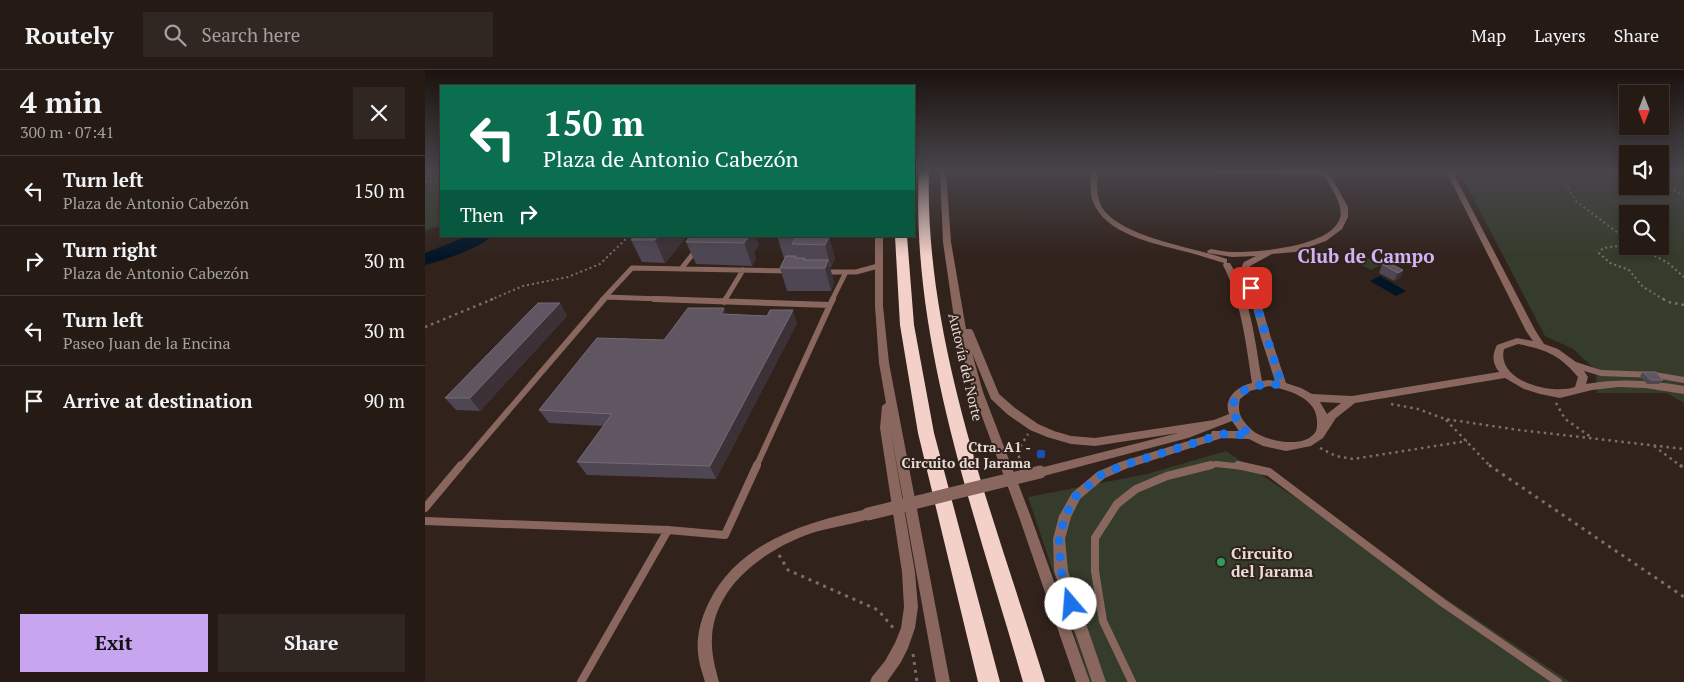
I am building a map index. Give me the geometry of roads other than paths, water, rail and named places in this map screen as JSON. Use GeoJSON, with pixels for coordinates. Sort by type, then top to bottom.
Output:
{"type":"FeatureCollection","features":[{"type":"Feature","properties":{"kind":"highway","name":"Autovía del Norte"},"geometry":{"type":"LineString","coordinates":[[923,200],[926,266],[951,401],[981,509],[1034,682]]}},
{"type":"Feature","properties":{"kind":"highway"},"geometry":{"type":"LineString","coordinates":[[901,237],[907,325],[924,423],[989,682]]}},
{"type":"Feature","properties":{"kind":"street"},"geometry":{"type":"LineString","coordinates":[[943,200],[960,325],[978,392],[1025,517],[1083,682]]}},
{"type":"Feature","properties":{"kind":"street"},"geometry":{"type":"LineString","coordinates":[[1096,200],[1102,212],[1115,223],[1156,241],[1243,258],[1282,385]]}},
{"type":"Feature","properties":{"kind":"street"},"geometry":{"type":"LineString","coordinates":[[1257,384],[1249,338],[1234,275],[1226,263],[1226,257],[1292,250],[1323,239],[1339,227],[1344,217],[1343,207],[1339,200]]}},
{"type":"Feature","properties":{"kind":"street"},"geometry":{"type":"LineString","coordinates":[[1464,200],[1531,332],[1540,344]]}},
{"type":"Feature","properties":{"kind":"street"},"geometry":{"type":"LineString","coordinates":[[878,237],[881,332],[889,395],[943,682]]}},
{"type":"Feature","properties":{"kind":"street"},"geometry":{"type":"LineString","coordinates":[[1190,249],[1236,268],[1246,265],[1270,252]]}},
{"type":"Feature","properties":{"kind":"street"},"geometry":{"type":"LineString","coordinates":[[954,286],[969,336],[995,396],[1011,412],[1034,427],[1071,440],[1095,442],[1212,424]]}},
{"type":"Feature","properties":{"kind":"street"},"geometry":{"type":"LineString","coordinates":[[1579,389],[1583,377],[1569,358],[1540,344],[1517,341],[1499,347],[1496,354],[1498,364],[1507,374],[1535,389],[1567,393],[1597,385],[1644,385],[1684,390]]}},
{"type":"Feature","properties":{"kind":"street"},"geometry":{"type":"LineString","coordinates":[[1574,365],[1601,374],[1655,375],[1684,380]]}},
{"type":"Feature","properties":{"kind":"street"},"geometry":{"type":"LineString","coordinates":[[1309,398],[1352,400],[1507,374]]}},
{"type":"Feature","properties":{"kind":"street"},"geometry":{"type":"LineString","coordinates":[[1250,435],[1240,426],[1234,416],[1232,405],[1236,395],[1245,388],[1257,384],[1282,385],[1301,392],[1318,408],[1323,418],[1322,429]]}},
{"type":"Feature","properties":{"kind":"street"},"geometry":{"type":"LineString","coordinates":[[877,682],[887,672],[895,659],[903,640],[911,607],[909,577],[885,428],[889,395]]}},
{"type":"Feature","properties":{"kind":"street"},"geometry":{"type":"LineString","coordinates":[[1188,434],[1250,435],[1275,445],[1288,447],[1301,445],[1318,436],[1332,415],[1352,400]]}},
{"type":"Feature","properties":{"kind":"street"},"geometry":{"type":"LineString","coordinates":[[712,682],[704,653],[706,627],[712,608],[725,585],[742,567],[760,552],[773,545],[821,525],[1188,434],[1234,416]]}},
{"type":"Feature","properties":{"kind":"street"},"geometry":{"type":"LineString","coordinates":[[1099,682],[1061,571],[1059,539],[1065,516],[1076,496],[1101,475],[1124,465],[1223,434]]}},
{"type":"Feature","properties":{"kind":"lane"},"geometry":{"type":"LineString","coordinates":[[681,269],[703,242]]}},
{"type":"Feature","properties":{"kind":"lane"},"geometry":{"type":"LineString","coordinates":[[818,272],[856,272],[878,266]]}},
{"type":"Feature","properties":{"kind":"lane"},"geometry":{"type":"LineString","coordinates":[[425,508],[605,297],[632,268],[790,271]]}},
{"type":"Feature","properties":{"kind":"lane"},"geometry":{"type":"LineString","coordinates":[[724,302],[743,270]]}},
{"type":"Feature","properties":{"kind":"lane"},"geometry":{"type":"LineString","coordinates":[[425,521],[668,530],[725,535],[846,272]]}},
{"type":"Feature","properties":{"kind":"lane"},"geometry":{"type":"LineString","coordinates":[[605,297],[830,305]]}},
{"type":"Feature","properties":{"kind":"lane"},"geometry":{"type":"LineString","coordinates":[[1132,682],[1103,621],[1095,571],[1095,538],[1117,504],[1136,489],[1167,476],[1216,464],[1232,464],[1269,472],[1443,603],[1557,682]]}},
{"type":"Feature","properties":{"kind":"lane"},"geometry":{"type":"LineString","coordinates":[[581,682],[668,530]]}},
{"type":"Feature","properties":{"kind":"water"},"geometry":{"type":"Polygon","coordinates":[[[1380,276],[1406,291],[1396,296],[1370,281],[1380,276]]]}},
{"type":"Feature","properties":{"kind":"waterway"},"geometry":{"type":"LineString","coordinates":[[425,259],[480,237]]}},
{"type":"Feature","properties":{"kind":"place","name":"Ctra. A1 - Circuito del Jarama"},"geometry":{"type":"Point","coordinates":[1041,454]}},
{"type":"Feature","properties":{"kind":"place","name":"Circuito del Jarama"},"geometry":{"type":"Point","coordinates":[1221,562]}},
{"type":"Feature","properties":{"kind":"district","name":"Club de Campo"},"geometry":{"type":"Point","coordinates":[1366,255]}}]}
